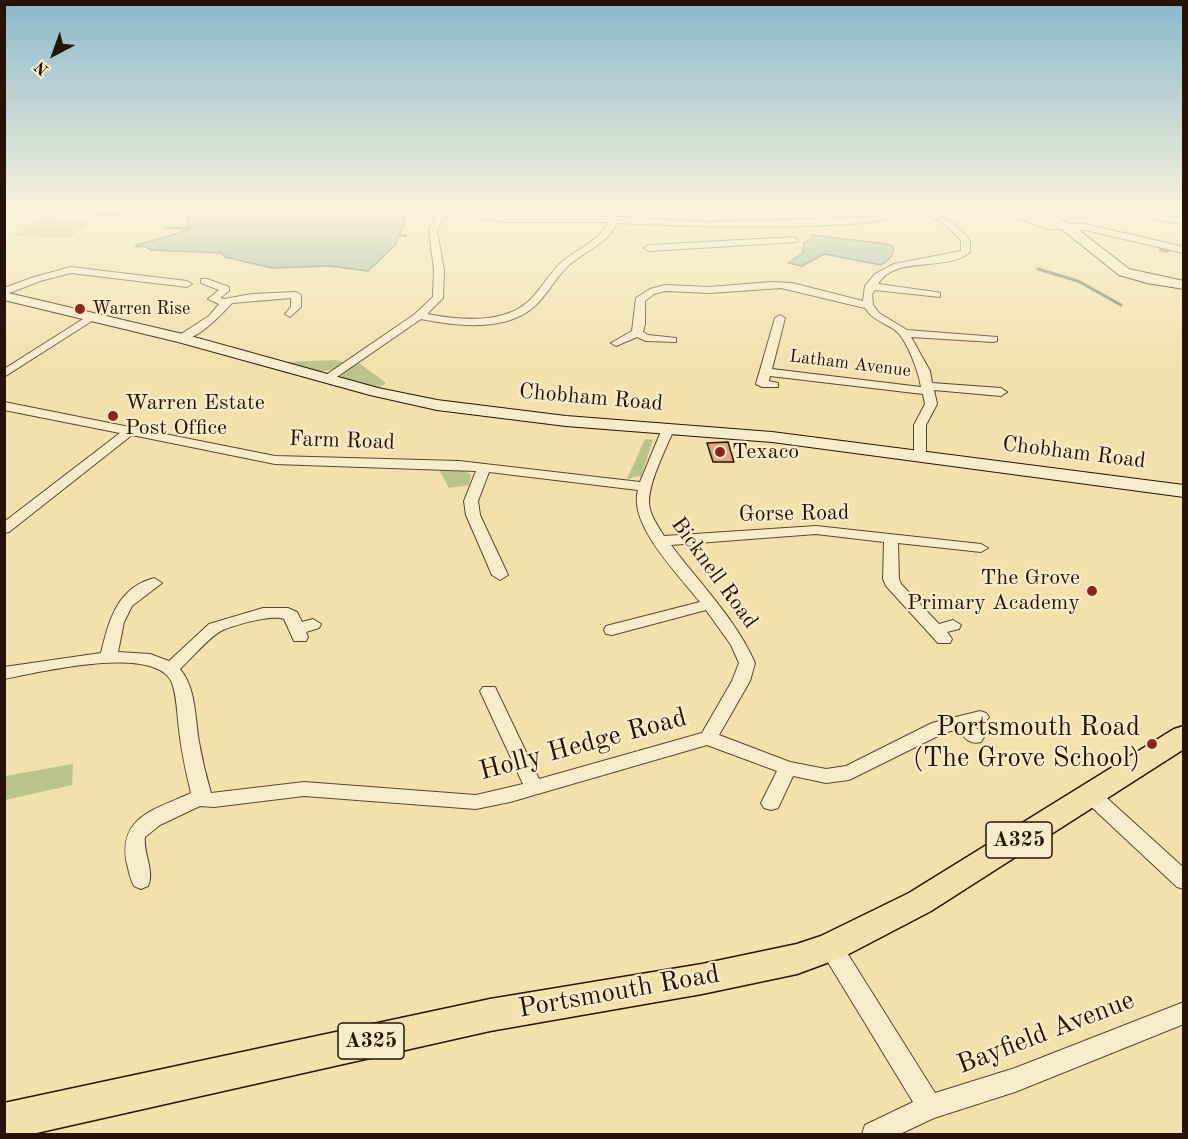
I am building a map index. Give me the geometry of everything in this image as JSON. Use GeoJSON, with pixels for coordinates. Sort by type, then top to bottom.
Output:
{"type":"FeatureCollection","features":[{"type":"Feature","properties":{"kind":"main road"},"geometry":{"type":"LineString","coordinates":[[1110,261],[1124,272],[1147,279],[1184,285]]}},
{"type":"Feature","properties":{"kind":"main road","name":"Chobham Road"},"geometry":{"type":"LineString","coordinates":[[4,294],[182,338],[392,397],[452,408],[668,429],[729,432],[1184,491]]}},
{"type":"Feature","properties":{"kind":"main road","name":"Portsmouth Road"},"geometry":{"type":"LineString","coordinates":[[4,1122],[490,1015],[702,979],[797,959],[831,947],[920,902],[1184,736]]}},
{"type":"Feature","properties":{"kind":"street"},"geometry":{"type":"LineString","coordinates":[[327,379],[419,316],[438,298],[437,261]]}},
{"type":"Feature","properties":{"kind":"street"},"geometry":{"type":"LineString","coordinates":[[419,316],[463,322],[496,319],[517,313],[534,302],[560,268],[570,261]]}},
{"type":"Feature","properties":{"kind":"street"},"geometry":{"type":"LineString","coordinates":[[926,261],[897,266],[882,273],[870,286],[867,294],[868,305],[880,318],[901,330],[993,339]]}},
{"type":"Feature","properties":{"kind":"street"},"geometry":{"type":"LineString","coordinates":[[4,294],[30,281],[71,270],[168,278],[187,284]]}},
{"type":"Feature","properties":{"kind":"street"},"geometry":{"type":"LineString","coordinates":[[204,281],[226,289],[213,298],[225,303],[252,297],[296,296],[296,307],[290,314]]}},
{"type":"Feature","properties":{"kind":"street"},"geometry":{"type":"LineString","coordinates":[[616,343],[637,333],[640,324],[640,300],[648,293],[661,289],[710,290],[754,284],[776,285],[799,288],[835,300],[868,305]]}},
{"type":"Feature","properties":{"kind":"street"},"geometry":{"type":"LineString","coordinates":[[870,286],[936,293]]}},
{"type":"Feature","properties":{"kind":"street"},"geometry":{"type":"LineString","coordinates":[[182,338],[213,318],[225,303]]}},
{"type":"Feature","properties":{"kind":"street"},"geometry":{"type":"LineString","coordinates":[[4,374],[91,317]]}},
{"type":"Feature","properties":{"kind":"street","name":"Latham Avenue"},"geometry":{"type":"LineString","coordinates":[[774,385],[762,384],[780,318]]}},
{"type":"Feature","properties":{"kind":"street"},"geometry":{"type":"LineString","coordinates":[[901,330],[920,361],[929,389],[930,407],[920,425],[920,457]]}},
{"type":"Feature","properties":{"kind":"street"},"geometry":{"type":"LineString","coordinates":[[637,333],[646,338],[672,340]]}},
{"type":"Feature","properties":{"kind":"street","name":"Latham Avenue"},"geometry":{"type":"LineString","coordinates":[[766,372],[929,389],[1001,391]]}},
{"type":"Feature","properties":{"kind":"street","name":"Farm Road"},"geometry":{"type":"LineString","coordinates":[[4,406],[274,460],[484,467],[646,487]]}},
{"type":"Feature","properties":{"kind":"street","name":"Bicknell Road"},"geometry":{"type":"LineString","coordinates":[[668,429],[646,487],[642,507],[646,518],[662,541],[741,648],[747,663],[745,675],[708,738]]}},
{"type":"Feature","properties":{"kind":"street"},"geometry":{"type":"LineString","coordinates":[[4,529],[131,430]]}},
{"type":"Feature","properties":{"kind":"street"},"geometry":{"type":"LineString","coordinates":[[484,467],[471,501],[473,515],[500,574]]}},
{"type":"Feature","properties":{"kind":"street","name":"Gorse Road"},"geometry":{"type":"LineString","coordinates":[[662,541],[816,530],[891,537],[964,551],[981,548]]}},
{"type":"Feature","properties":{"kind":"street"},"geometry":{"type":"LineString","coordinates":[[891,537],[891,579],[894,586],[939,635],[953,625]]}},
{"type":"Feature","properties":{"kind":"street"},"geometry":{"type":"LineString","coordinates":[[108,658],[123,604],[133,593],[154,583]]}},
{"type":"Feature","properties":{"kind":"street"},"geometry":{"type":"LineString","coordinates":[[612,630],[709,604]]}},
{"type":"Feature","properties":{"kind":"street"},"geometry":{"type":"LineString","coordinates":[[172,668],[215,627],[223,624],[269,612],[282,612],[291,616],[298,633],[313,624]]}},
{"type":"Feature","properties":{"kind":"street"},"geometry":{"type":"LineString","coordinates":[[4,673],[108,658],[141,657],[172,668],[179,679],[189,743],[202,796],[149,822],[138,830],[135,844],[141,880]]}},
{"type":"Feature","properties":{"kind":"street"},"geometry":{"type":"LineString","coordinates":[[496,694],[534,788]]}},
{"type":"Feature","properties":{"kind":"street"},"geometry":{"type":"LineString","coordinates":[[708,738],[788,768],[826,776],[849,773],[938,728],[980,717]]}},
{"type":"Feature","properties":{"kind":"street"},"geometry":{"type":"LineString","coordinates":[[961,723],[975,737]]}},
{"type":"Feature","properties":{"kind":"street","name":"Holly Hedge Road"},"geometry":{"type":"LineString","coordinates":[[202,796],[205,800],[214,800],[304,789],[476,802],[534,788],[708,738]]}},
{"type":"Feature","properties":{"kind":"street"},"geometry":{"type":"LineString","coordinates":[[771,803],[788,768]]}},
{"type":"Feature","properties":{"kind":"street"},"geometry":{"type":"LineString","coordinates":[[1091,795],[1184,881]]}},
{"type":"Feature","properties":{"kind":"street"},"geometry":{"type":"LineString","coordinates":[[831,947],[930,1107]]}},
{"type":"Feature","properties":{"kind":"street","name":"Bayfield Avenue"},"geometry":{"type":"LineString","coordinates":[[874,1134],[930,1107],[1015,1080],[1184,1013]]}},
{"type":"Feature","properties":{"kind":"shaded area"},"geometry":{"type":"Polygon","coordinates":[[[243,261],[378,261],[368,271],[330,266],[272,268],[243,261]]]}},
{"type":"Feature","properties":{"kind":"shaded area"},"geometry":{"type":"Polygon","coordinates":[[[791,261],[811,261],[802,266],[788,263],[791,261]]]}},
{"type":"Feature","properties":{"kind":"shaded area"},"geometry":{"type":"Polygon","coordinates":[[[861,261],[887,261],[881,265],[861,261]]]}},
{"type":"Feature","properties":{"kind":"shaded area"},"geometry":{"type":"Polygon","coordinates":[[[336,360],[346,363],[337,368],[322,371],[283,362],[336,360]]]}},
{"type":"Feature","properties":{"kind":"shaded area"},"geometry":{"type":"Polygon","coordinates":[[[357,362],[386,383],[377,389],[342,379],[341,374],[357,362]]]}},
{"type":"Feature","properties":{"kind":"shaded area"},"geometry":{"type":"Polygon","coordinates":[[[645,439],[653,440],[641,476],[627,479],[645,439]]]}},
{"type":"Feature","properties":{"kind":"shaded area"},"geometry":{"type":"Polygon","coordinates":[[[439,470],[465,471],[471,475],[469,485],[449,488],[439,470]]]}},
{"type":"Feature","properties":{"kind":"shaded area"},"geometry":{"type":"Polygon","coordinates":[[[73,764],[72,785],[5,800],[5,776],[73,764]]]}},
{"type":"Feature","properties":{"kind":"building","name":"Texaco"},"geometry":{"type":"Polygon","coordinates":[[[728,442],[734,462],[713,462],[707,443],[728,442]]]}},
{"type":"Feature","properties":{"kind":"waterway"},"geometry":{"type":"LineString","coordinates":[[1038,269],[1078,281],[1121,305]]}},
{"type":"Feature","properties":{"kind":"place","name":"Warren Rise"},"geometry":{"type":"Point","coordinates":[80,309]}},
{"type":"Feature","properties":{"kind":"place","name":"Warren Estate Post Office"},"geometry":{"type":"Point","coordinates":[113,416]}},
{"type":"Feature","properties":{"kind":"place","name":"Texaco"},"geometry":{"type":"Point","coordinates":[720,452]}},
{"type":"Feature","properties":{"kind":"place","name":"The Grove Primary Academy"},"geometry":{"type":"Point","coordinates":[1092,591]}},
{"type":"Feature","properties":{"kind":"place","name":"Portsmouth Road (The Grove School)"},"geometry":{"type":"Point","coordinates":[1152,744]}}]}
